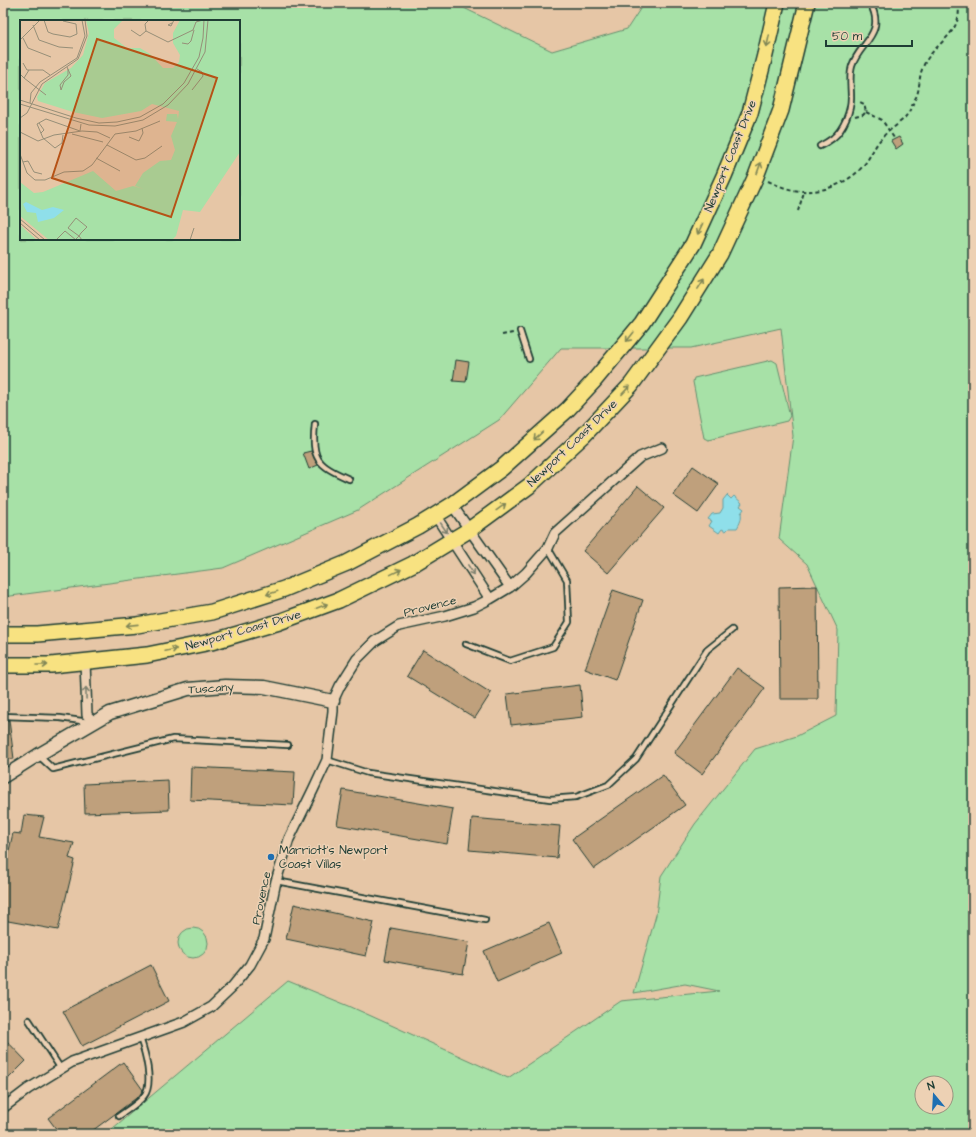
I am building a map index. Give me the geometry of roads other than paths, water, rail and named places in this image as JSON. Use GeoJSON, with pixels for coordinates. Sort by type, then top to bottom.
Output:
{"type":"FeatureCollection","features":[{"type":"Feature","properties":{"kind":"main road","name":"Newport Coast Drive"},"geometry":{"type":"LineString","coordinates":[[3,634],[37,634],[136,625],[212,612],[284,589],[347,563],[435,515],[452,505],[502,468],[567,410],[593,382],[642,323],[693,244],[724,176],[750,113],[777,3]]}},
{"type":"Feature","properties":{"kind":"main road","name":"Newport Coast Drive"},"geometry":{"type":"LineString","coordinates":[[3,665],[51,665],[147,655],[211,642],[279,622],[339,600],[413,564],[469,530],[529,486],[583,436],[630,385],[680,318],[720,254],[756,176],[781,110],[807,3]]}},
{"type":"Feature","properties":{"kind":"street","name":"Provence"},"geometry":{"type":"LineString","coordinates":[[3,1108],[28,1089],[72,1062],[184,1022],[211,1008],[232,987],[250,965],[264,939],[276,881],[288,839],[327,760],[333,701],[340,686],[357,659],[375,641],[399,626],[445,616],[474,607],[510,586],[526,573],[548,548],[555,533],[640,457],[662,448]]}},
{"type":"Feature","properties":{"kind":"street"},"geometry":{"type":"LineString","coordinates":[[452,505],[510,586]]}},
{"type":"Feature","properties":{"kind":"street"},"geometry":{"type":"LineString","coordinates":[[435,515],[490,599]]}},
{"type":"Feature","properties":{"kind":"street"},"geometry":{"type":"LineString","coordinates":[[85,661],[87,715],[94,722]]}},
{"type":"Feature","properties":{"kind":"street","name":"Tuscany"},"geometry":{"type":"LineString","coordinates":[[3,777],[94,722],[110,714],[188,689],[225,686],[264,687],[333,701]]}},
{"type":"Feature","properties":{"kind":"lane"},"geometry":{"type":"LineString","coordinates":[[820,146],[834,138],[849,114],[851,98],[851,67],[857,55],[868,42],[874,28],[874,17],[870,3]]}},
{"type":"Feature","properties":{"kind":"lane"},"geometry":{"type":"LineString","coordinates":[[520,331],[529,359]]}},
{"type":"Feature","properties":{"kind":"lane"},"geometry":{"type":"LineString","coordinates":[[315,424],[313,442],[321,464],[327,469],[349,479]]}},
{"type":"Feature","properties":{"kind":"lane"},"geometry":{"type":"LineString","coordinates":[[466,644],[510,661],[553,647],[569,622],[567,580],[548,548]]}},
{"type":"Feature","properties":{"kind":"lane"},"geometry":{"type":"LineString","coordinates":[[327,760],[368,773],[550,799],[576,797],[608,785],[636,759],[707,650],[732,630]]}},
{"type":"Feature","properties":{"kind":"lane"},"geometry":{"type":"LineString","coordinates":[[3,716],[60,718],[94,722]]}},
{"type":"Feature","properties":{"kind":"lane"},"geometry":{"type":"LineString","coordinates":[[38,755],[53,769],[173,739],[288,745]]}},
{"type":"Feature","properties":{"kind":"lane"},"geometry":{"type":"LineString","coordinates":[[276,881],[485,920]]}},
{"type":"Feature","properties":{"kind":"lane"},"geometry":{"type":"LineString","coordinates":[[29,1020],[60,1069]]}},
{"type":"Feature","properties":{"kind":"lane"},"geometry":{"type":"LineString","coordinates":[[119,1116],[145,1095],[149,1081],[147,1059],[140,1038]]}},
{"type":"Feature","properties":{"kind":"water"},"geometry":{"type":"Polygon","coordinates":[[[727,495],[731,499],[734,496],[742,503],[740,506],[744,509],[741,513],[737,528],[729,528],[726,531],[722,529],[719,533],[709,526],[712,521],[708,519],[712,514],[720,513],[723,508],[723,500],[727,495]]]}},
{"type":"Feature","properties":{"kind":"place","name":"Marriott's Newport Coast Villas"},"geometry":{"type":"Point","coordinates":[271,857]}}]}
